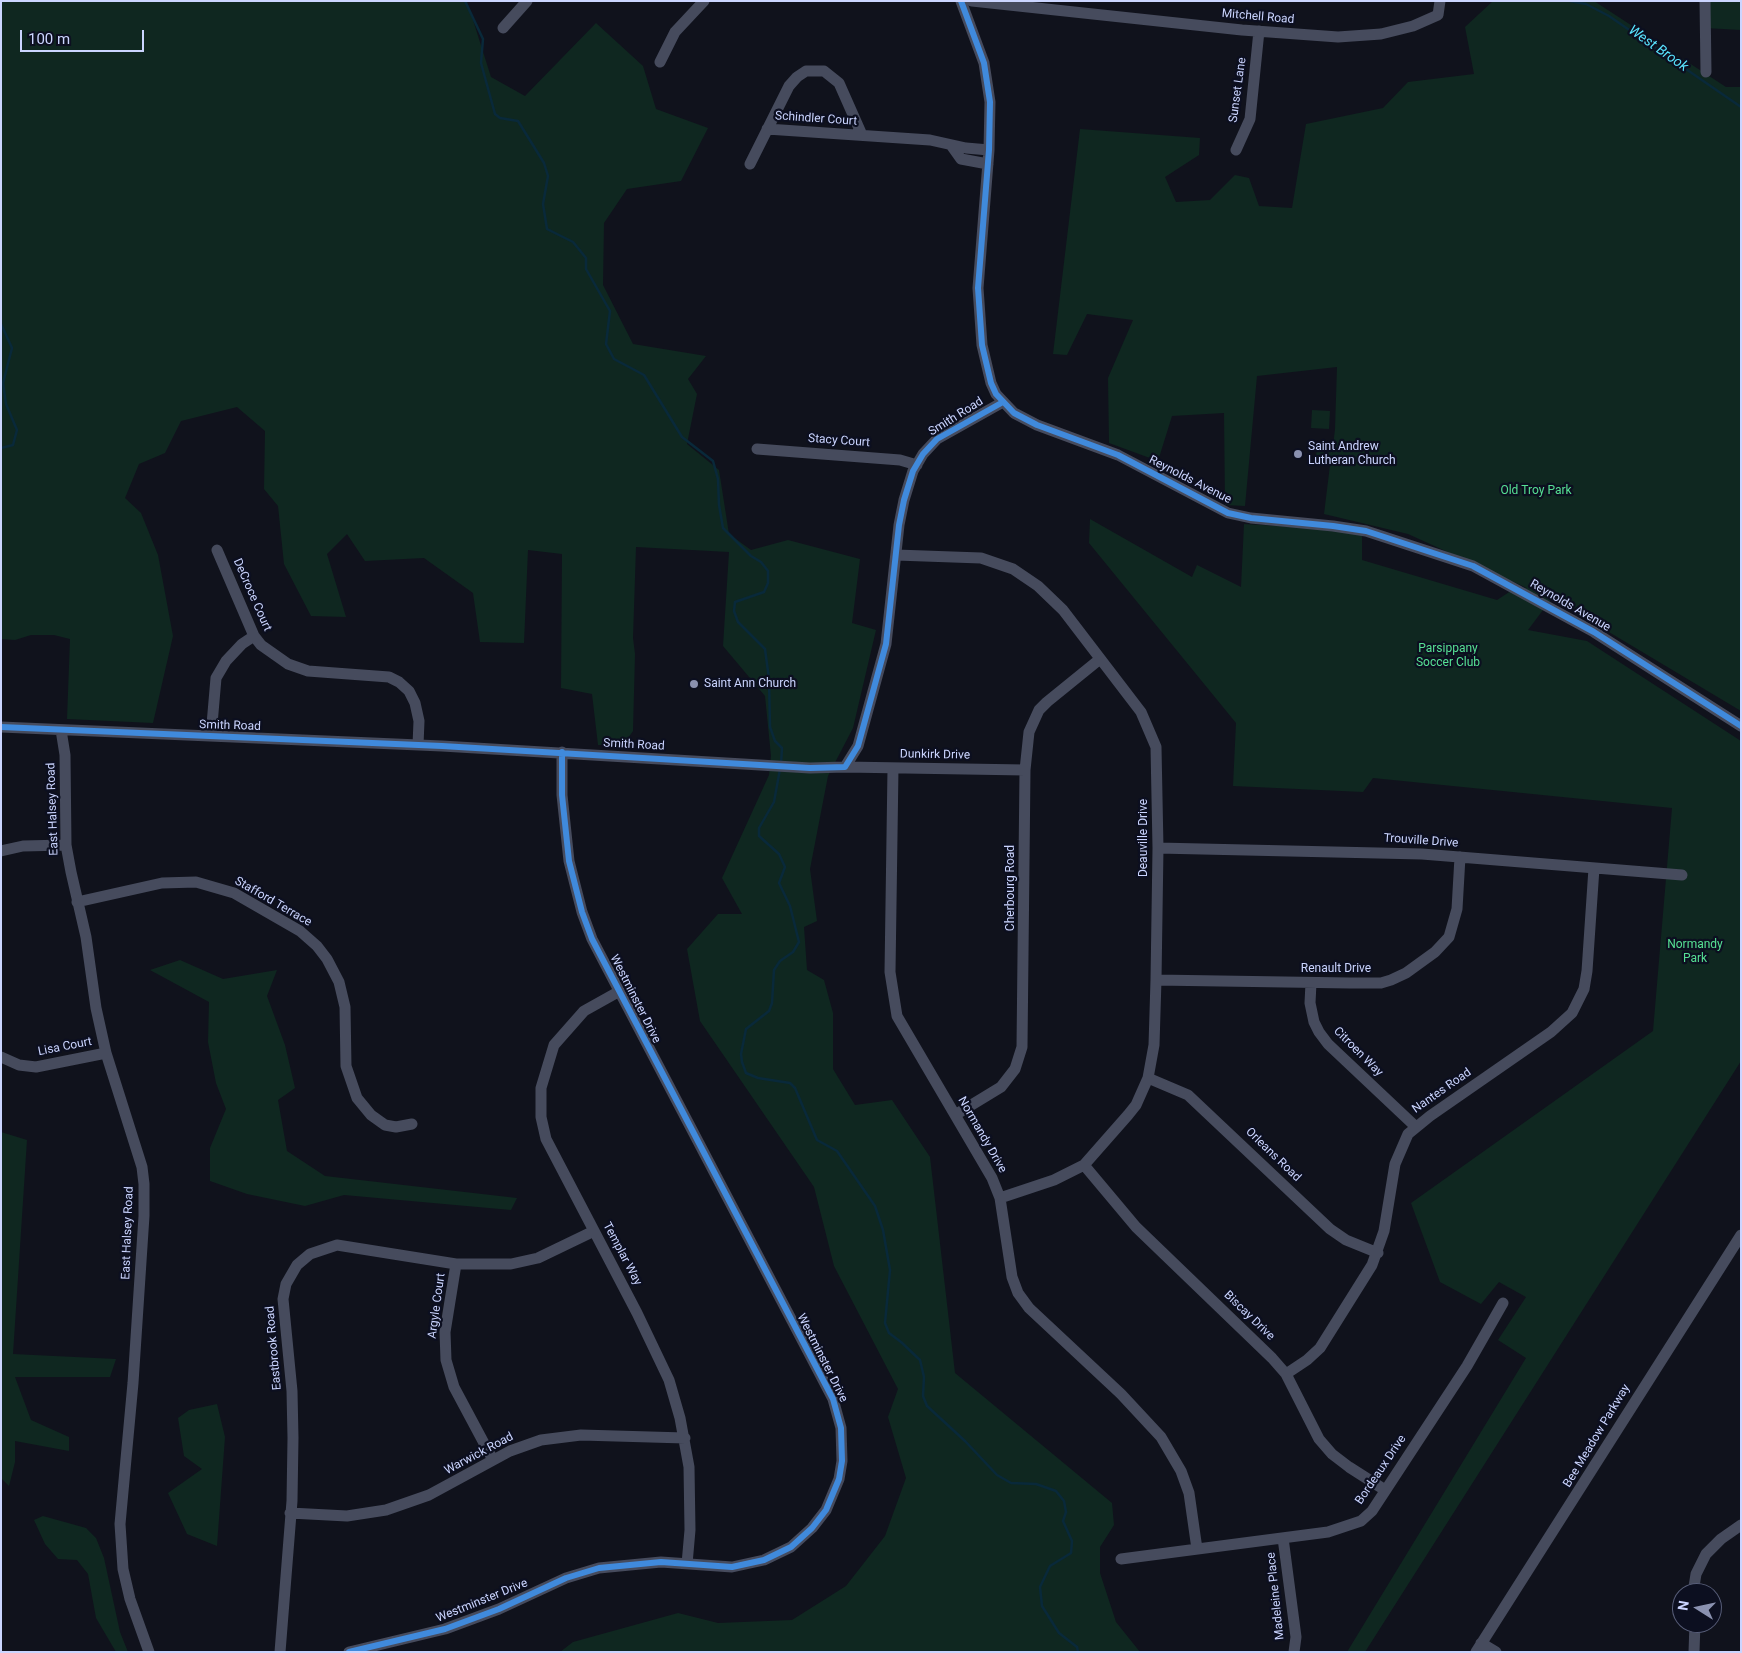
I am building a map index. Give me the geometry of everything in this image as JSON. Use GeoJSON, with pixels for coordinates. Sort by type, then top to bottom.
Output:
{"type":"FeatureCollection","features":[{"type":"Feature","properties":{"kind":"street"},"geometry":{"type":"LineString","coordinates":[[503,28],[527,1]]}},
{"type":"Feature","properties":{"kind":"street"},"geometry":{"type":"LineString","coordinates":[[660,62],[675,32],[704,1]]}},
{"type":"Feature","properties":{"kind":"street","name":"Reynolds Avenue"},"geometry":{"type":"LineString","coordinates":[[961,1],[984,63],[990,102],[989,150],[980,258],[978,310],[990,380],[996,394],[1014,413],[1026,420],[1118,455],[1228,513],[1250,518],[1366,531],[1473,566],[1594,632],[1741,726]]}},
{"type":"Feature","properties":{"kind":"street","name":"Mitchell Road"},"geometry":{"type":"LineString","coordinates":[[972,1],[1259,31],[1338,37],[1381,34],[1433,18],[1438,15],[1441,3]]}},
{"type":"Feature","properties":{"kind":"street"},"geometry":{"type":"LineString","coordinates":[[1705,1],[1706,72]]}},
{"type":"Feature","properties":{"kind":"street","name":"Sunset Lane"},"geometry":{"type":"LineString","coordinates":[[1236,150],[1246,130],[1251,114],[1259,31]]}},
{"type":"Feature","properties":{"kind":"street","name":"Schindler Court"},"geometry":{"type":"LineString","coordinates":[[750,164],[793,81],[806,70],[818,70],[830,75],[838,83],[862,135]]}},
{"type":"Feature","properties":{"kind":"street","name":"Schindler Court"},"geometry":{"type":"LineString","coordinates":[[767,129],[930,140],[950,146],[989,150]]}},
{"type":"Feature","properties":{"kind":"street","name":"Schindler Court"},"geometry":{"type":"LineString","coordinates":[[950,146],[962,159],[988,164]]}},
{"type":"Feature","properties":{"kind":"street","name":"Smith Road"},"geometry":{"type":"LineString","coordinates":[[1,727],[418,744],[790,767],[845,767],[858,746],[886,644],[904,500],[917,464],[937,439],[1003,402]]}},
{"type":"Feature","properties":{"kind":"street","name":"Stacy Court"},"geometry":{"type":"LineString","coordinates":[[758,449],[900,460],[917,464]]}},
{"type":"Feature","properties":{"kind":"street","name":"DeCroce Court"},"geometry":{"type":"LineString","coordinates":[[217,550],[254,636],[274,655],[288,664],[308,671],[389,677],[399,682],[409,691],[415,703],[419,721],[418,744]]}},
{"type":"Feature","properties":{"kind":"street","name":"Deauville Drive"},"geometry":{"type":"LineString","coordinates":[[896,555],[966,556],[997,563],[1013,569],[1051,598],[1141,712],[1153,736],[1158,761],[1154,1046],[1148,1078],[1136,1105],[1128,1116],[1084,1165],[1054,1180],[1000,1198]]}},
{"type":"Feature","properties":{"kind":"street"},"geometry":{"type":"LineString","coordinates":[[210,736],[216,678],[226,661],[242,644],[254,636]]}},
{"type":"Feature","properties":{"kind":"street","name":"Cherbourg Road"},"geometry":{"type":"LineString","coordinates":[[955,1115],[1001,1087],[1015,1069],[1022,1048],[1025,770],[1029,732],[1039,710],[1100,659]]}},
{"type":"Feature","properties":{"kind":"street","name":"East Halsey Road"},"geometry":{"type":"LineString","coordinates":[[62,730],[65,755],[66,845],[86,937],[96,1008],[106,1053],[137,1149],[144,1184],[144,1216],[133,1383],[120,1524],[123,1569],[130,1599],[149,1652]]}},
{"type":"Feature","properties":{"kind":"street","name":"Westminster Drive"},"geometry":{"type":"LineString","coordinates":[[349,1652],[445,1629],[499,1609],[582,1572],[644,1562],[732,1567],[749,1564],[777,1554],[800,1540],[820,1520],[833,1495],[842,1461],[841,1428],[833,1399],[618,992],[592,939],[574,883],[565,830],[562,752]]}},
{"type":"Feature","properties":{"kind":"street","name":"Dunkirk Drive"},"geometry":{"type":"LineString","coordinates":[[845,767],[1025,770]]}},
{"type":"Feature","properties":{"kind":"street","name":"Normandy Drive"},"geometry":{"type":"LineString","coordinates":[[893,768],[890,972],[892,994],[902,1026],[984,1162],[1000,1198],[1012,1277],[1018,1293],[1029,1308],[1162,1437],[1182,1471],[1189,1493],[1197,1549]]}},
{"type":"Feature","properties":{"kind":"street"},"geometry":{"type":"LineString","coordinates":[[1,851],[23,846],[66,845]]}},
{"type":"Feature","properties":{"kind":"street","name":"Trouville Drive"},"geometry":{"type":"LineString","coordinates":[[1158,848],[1378,852],[1682,876]]}},
{"type":"Feature","properties":{"kind":"street","name":"Renault Drive"},"geometry":{"type":"LineString","coordinates":[[1156,980],[1311,983],[1381,982],[1406,973],[1435,952],[1449,936],[1455,920],[1460,857]]}},
{"type":"Feature","properties":{"kind":"street","name":"Nantes Road"},"geometry":{"type":"LineString","coordinates":[[1286,1374],[1307,1360],[1320,1348],[1378,1253],[1384,1231],[1395,1164],[1401,1147],[1416,1126],[1551,1032],[1572,1012],[1584,988],[1587,971],[1594,868]]}},
{"type":"Feature","properties":{"kind":"street","name":"Stafford Terrace"},"geometry":{"type":"LineString","coordinates":[[78,902],[162,883],[196,882],[234,893],[300,932],[317,946],[327,959],[339,982],[345,1007],[346,1066],[356,1098],[371,1116],[385,1125],[396,1127],[412,1124]]}},
{"type":"Feature","properties":{"kind":"street","name":"Citroen Way"},"geometry":{"type":"LineString","coordinates":[[1311,983],[1310,1003],[1314,1022],[1319,1032],[1328,1044],[1416,1126]]}},
{"type":"Feature","properties":{"kind":"street","name":"Templar Way"},"geometry":{"type":"LineString","coordinates":[[618,992],[584,1011],[560,1036],[549,1055],[541,1088],[541,1117],[546,1139],[655,1347],[668,1380],[685,1438],[690,1499],[687,1564]]}},
{"type":"Feature","properties":{"kind":"street","name":"Lisa Court"},"geometry":{"type":"LineString","coordinates":[[1,1057],[19,1065],[36,1067],[106,1053]]}},
{"type":"Feature","properties":{"kind":"street","name":"Orleans Road"},"geometry":{"type":"LineString","coordinates":[[1148,1078],[1188,1095],[1330,1229],[1346,1240],[1378,1253]]}},
{"type":"Feature","properties":{"kind":"street","name":"Biscay Drive"},"geometry":{"type":"LineString","coordinates":[[1084,1165],[1136,1227],[1254,1338],[1286,1374],[1319,1439],[1349,1467],[1385,1490]]}},
{"type":"Feature","properties":{"kind":"street","name":"Eastbrook Road"},"geometry":{"type":"LineString","coordinates":[[280,1652],[290,1513],[293,1438],[292,1391],[283,1300],[290,1274],[310,1254],[337,1245],[456,1264],[494,1266],[527,1261],[565,1247],[594,1231]]}},
{"type":"Feature","properties":{"kind":"street","name":"Bee Meadow Parkway"},"geometry":{"type":"LineString","coordinates":[[1479,1648],[1741,1235]]}},
{"type":"Feature","properties":{"kind":"street","name":"Argyle Court"},"geometry":{"type":"LineString","coordinates":[[456,1264],[445,1332],[446,1360],[454,1388],[493,1460]]}},
{"type":"Feature","properties":{"kind":"street","name":"Bordeaux Drive"},"geometry":{"type":"LineString","coordinates":[[1120,1559],[1283,1538],[1351,1526],[1361,1521],[1372,1511],[1468,1366],[1503,1303]]}},
{"type":"Feature","properties":{"kind":"street","name":"Warwick Road"},"geometry":{"type":"LineString","coordinates":[[290,1513],[347,1516],[386,1510],[429,1495],[525,1444],[559,1437],[604,1435],[685,1438]]}},
{"type":"Feature","properties":{"kind":"street"},"geometry":{"type":"LineString","coordinates":[[1695,1583],[1696,1574],[1706,1554],[1721,1539],[1741,1525]]}},
{"type":"Feature","properties":{"kind":"street","name":"Madeleine Place"},"geometry":{"type":"LineString","coordinates":[[1283,1538],[1296,1637],[1294,1652]]}},
{"type":"Feature","properties":{"kind":"street"},"geometry":{"type":"LineString","coordinates":[[1694,1652],[1695,1633]]}},
{"type":"Feature","properties":{"kind":"street"},"geometry":{"type":"LineString","coordinates":[[1479,1648],[1496,1652]]}},
{"type":"Feature","properties":{"kind":"green space"},"geometry":{"type":"Polygon","coordinates":[[[1,1],[467,1],[491,77],[525,96],[596,23],[643,66],[656,109],[708,128],[681,181],[627,189],[604,223],[603,285],[633,344],[706,356],[688,379],[697,394],[687,444],[719,470],[729,534],[751,550],[788,540],[860,559],[852,623],[876,630],[853,728],[828,776],[810,869],[817,921],[804,927],[807,970],[824,980],[833,1013],[833,1069],[855,1105],[892,1100],[930,1157],[955,1373],[1112,1503],[1114,1525],[1100,1547],[1100,1573],[1116,1622],[1140,1652],[560,1652],[573,1642],[678,1613],[718,1623],[792,1620],[846,1586],[885,1536],[906,1478],[888,1417],[898,1389],[834,1266],[814,1187],[700,1021],[687,949],[718,914],[742,914],[722,878],[769,775],[771,756],[765,696],[723,646],[729,552],[636,547],[633,638],[635,654],[633,731],[623,745],[598,745],[592,694],[561,688],[562,554],[528,550],[524,643],[480,642],[473,593],[424,558],[365,561],[347,534],[327,554],[346,617],[311,616],[284,564],[278,506],[264,489],[265,431],[237,407],[181,421],[165,453],[139,464],[125,498],[141,513],[158,555],[173,636],[153,723],[67,719],[70,639],[54,635],[31,635],[15,640],[1,639],[1,1]]]}},
{"type":"Feature","properties":{"kind":"green space"},"geometry":{"type":"Polygon","coordinates":[[[1493,1],[1594,1],[1726,87],[1741,87],[1741,711],[1552,598],[1528,630],[1587,641],[1741,741],[1741,1061],[1365,1652],[1347,1652],[1526,1358],[1498,1340],[1526,1297],[1499,1282],[1481,1304],[1440,1282],[1411,1203],[1653,1031],[1672,808],[1373,778],[1363,792],[1233,786],[1236,723],[1089,543],[1090,519],[1192,577],[1197,565],[1241,587],[1244,524],[1313,528],[1362,535],[1362,560],[1497,600],[1517,587],[1527,588],[1408,534],[1324,514],[1331,457],[1316,456],[1317,447],[1332,448],[1332,455],[1335,429],[1337,367],[1257,376],[1245,506],[1225,505],[1224,413],[1172,416],[1158,461],[1109,443],[1108,378],[1133,320],[1087,314],[1067,355],[1053,354],[1080,129],[1200,138],[1199,155],[1165,177],[1176,202],[1210,200],[1235,175],[1249,178],[1259,206],[1292,208],[1306,124],[1383,108],[1408,82],[1474,74],[1465,27],[1493,1]]]}},
{"type":"Feature","properties":{"kind":"green space"},"geometry":{"type":"Polygon","coordinates":[[[1704,1],[1741,1],[1741,30],[1705,28],[1704,1]]]}},
{"type":"Feature","properties":{"kind":"green space"},"geometry":{"type":"Polygon","coordinates":[[[1312,410],[1330,411],[1329,429],[1311,428],[1312,410]]]}},
{"type":"Feature","properties":{"kind":"green space"},"geometry":{"type":"Polygon","coordinates":[[[180,960],[223,979],[277,970],[267,996],[285,1045],[295,1088],[278,1100],[287,1151],[325,1176],[517,1198],[511,1210],[344,1195],[305,1206],[247,1194],[210,1181],[210,1148],[226,1109],[216,1083],[208,1042],[209,1002],[150,970],[180,960]]]}},
{"type":"Feature","properties":{"kind":"green space"},"geometry":{"type":"Polygon","coordinates":[[[1,1132],[27,1140],[13,1354],[116,1359],[110,1377],[15,1377],[31,1420],[69,1437],[69,1451],[15,1441],[15,1462],[9,1486],[1,1478],[1,1132]]]}},
{"type":"Feature","properties":{"kind":"green space"},"geometry":{"type":"Polygon","coordinates":[[[217,1404],[225,1437],[217,1546],[187,1534],[168,1493],[202,1469],[184,1456],[178,1418],[189,1410],[217,1404]]]}},
{"type":"Feature","properties":{"kind":"green space"},"geometry":{"type":"Polygon","coordinates":[[[43,1516],[86,1528],[96,1538],[104,1558],[120,1632],[128,1652],[116,1652],[96,1618],[88,1574],[77,1560],[58,1559],[45,1544],[34,1520],[43,1516]]]}},
{"type":"Feature","properties":{"kind":"waterway"},"geometry":{"type":"LineString","coordinates":[[465,1],[483,39],[481,63],[495,114],[500,118],[518,121],[544,163],[548,176],[543,204],[547,229],[573,242],[586,258],[586,269],[610,311],[606,344],[614,359],[644,375],[682,437],[713,461],[718,479],[719,505],[723,528],[751,556],[761,562],[768,571],[768,583],[764,592],[735,602],[734,611],[738,622],[765,649],[769,679],[770,727],[775,741],[782,748],[781,764]]}},
{"type":"Feature","properties":{"kind":"waterway","name":"West Brook"},"geometry":{"type":"LineString","coordinates":[[1570,1],[1586,4],[1609,16],[1741,107]]}},
{"type":"Feature","properties":{"kind":"waterway"},"geometry":{"type":"LineString","coordinates":[[1,324],[12,348],[3,383],[6,404],[17,430],[13,445],[1,448]]}},
{"type":"Feature","properties":{"kind":"waterway"},"geometry":{"type":"LineString","coordinates":[[780,769],[774,802],[759,828],[759,836],[779,854],[785,867],[779,883],[790,906],[799,942],[793,952],[780,961],[774,970],[772,1003],[769,1011],[746,1029],[741,1054],[742,1062],[746,1073],[758,1078],[790,1083],[795,1088],[817,1140],[837,1151],[875,1206],[883,1230],[890,1270],[885,1323],[889,1333],[920,1360],[924,1377],[923,1396],[927,1406],[965,1441],[997,1475],[1011,1483],[1036,1484],[1056,1491],[1064,1501],[1066,1512],[1063,1521],[1072,1541],[1071,1553],[1050,1566],[1040,1587],[1042,1606],[1059,1633],[1077,1647],[1078,1652]]}},
{"type":"Feature","properties":{"kind":"cycle path"},"geometry":{"type":"LineString","coordinates":[[961,1],[984,63],[990,102],[989,150],[978,288],[982,345],[991,383],[996,394],[1014,413],[1037,425],[1118,455],[1228,513],[1251,518],[1366,531],[1473,566],[1594,632],[1741,726]]}},
{"type":"Feature","properties":{"kind":"cycle path"},"geometry":{"type":"LineString","coordinates":[[1,727],[442,746],[810,768],[845,767],[858,746],[886,644],[899,525],[913,471],[923,454],[937,439],[1003,402]]}},
{"type":"Feature","properties":{"kind":"cycle path"},"geometry":{"type":"LineString","coordinates":[[349,1652],[445,1629],[499,1609],[566,1578],[599,1568],[661,1562],[732,1567],[764,1560],[791,1547],[812,1528],[826,1510],[839,1479],[842,1461],[841,1428],[833,1399],[592,939],[582,912],[569,861],[562,795],[562,752]]}},
{"type":"Feature","properties":{"kind":"place","name":"Saint Andrew Lutheran Church"},"geometry":{"type":"Point","coordinates":[1298,454]}},
{"type":"Feature","properties":{"kind":"place","name":"Saint Ann Church"},"geometry":{"type":"Point","coordinates":[694,684]}},
{"type":"Feature","properties":{"kind":"park label","name":"Old Troy Park"},"geometry":{"type":"Point","coordinates":[1536,491]}},
{"type":"Feature","properties":{"kind":"park label","name":"Parsippany Soccer Club"},"geometry":{"type":"Point","coordinates":[1448,656]}},
{"type":"Feature","properties":{"kind":"park label","name":"Normandy Park"},"geometry":{"type":"Point","coordinates":[1695,952]}}]}
